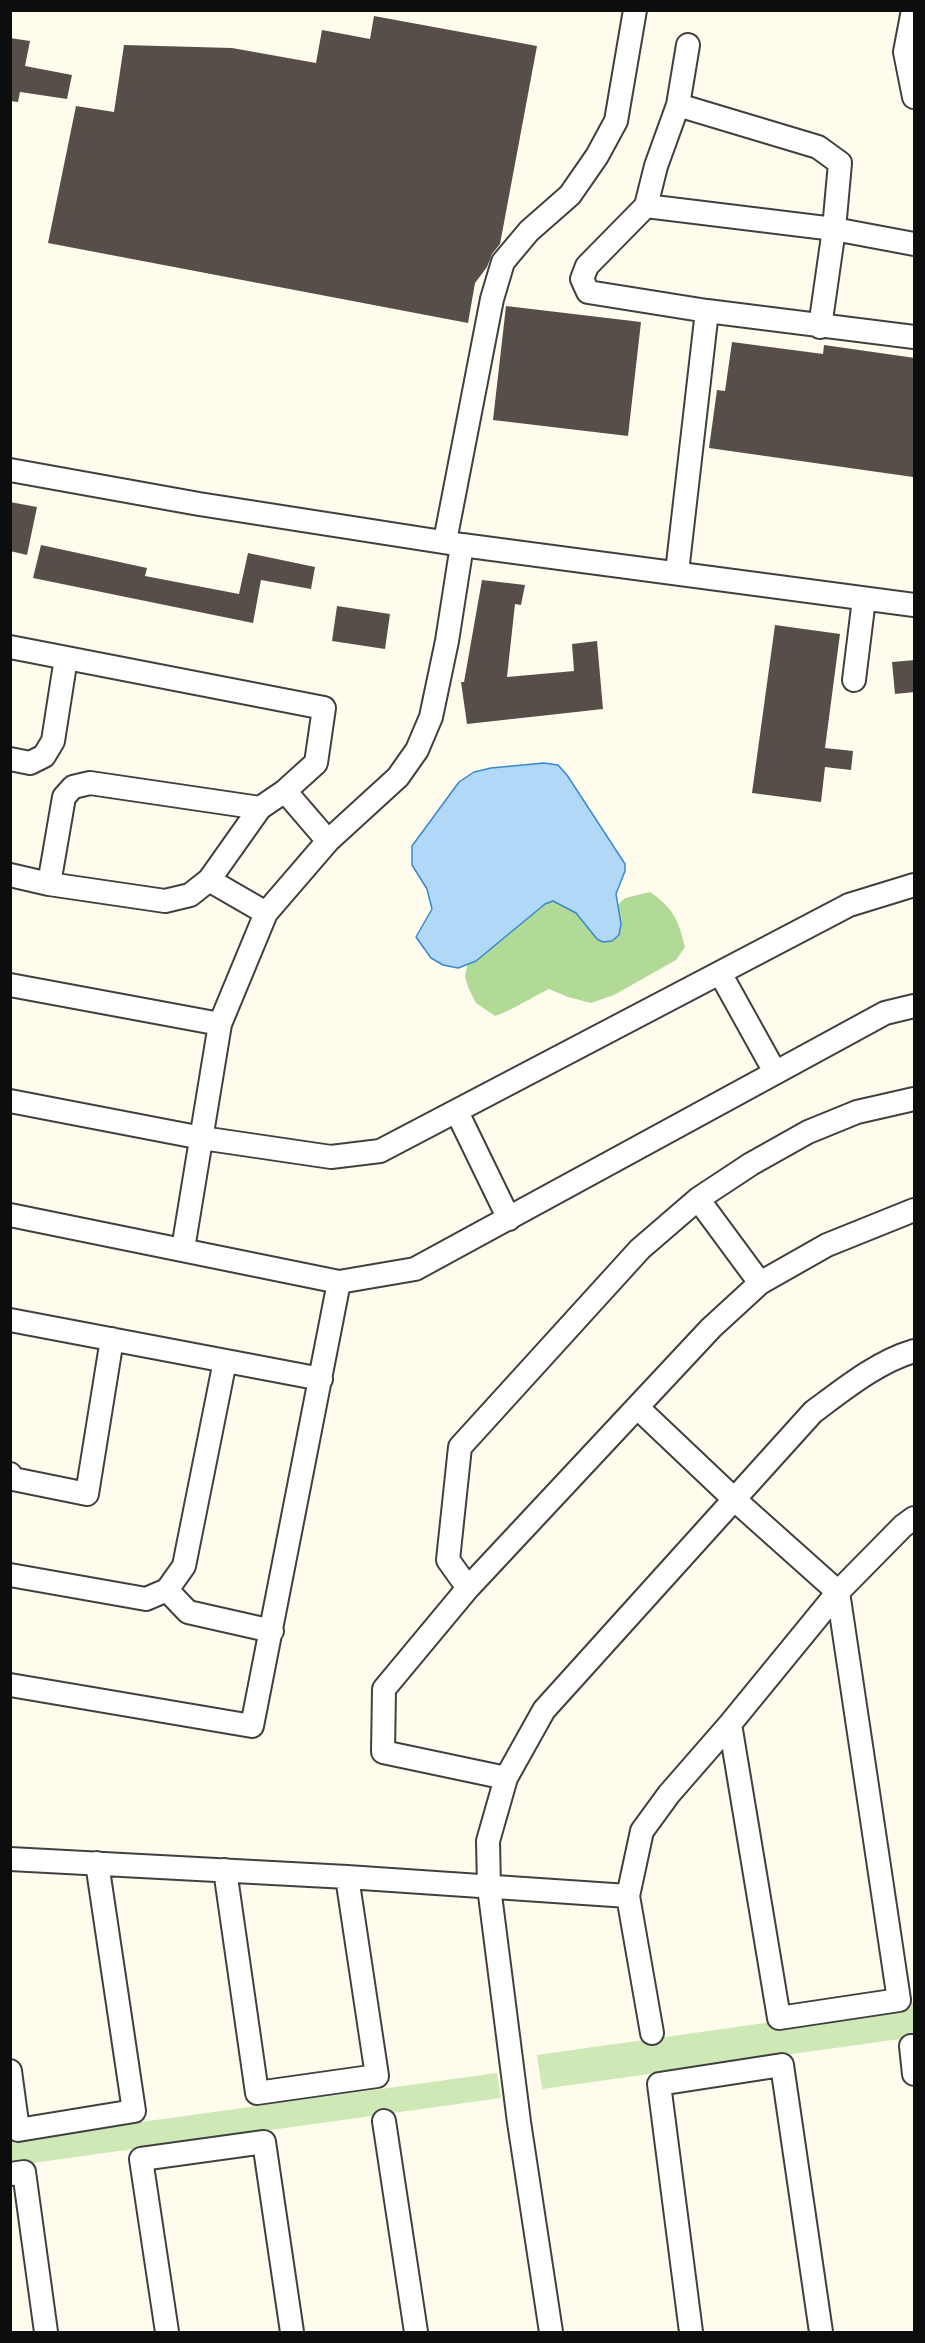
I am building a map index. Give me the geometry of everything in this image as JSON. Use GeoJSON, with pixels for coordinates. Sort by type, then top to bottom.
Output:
{"type":"FeatureCollection","features":[{"type":"Feature","properties":{"kind":"street"},"geometry":{"type":"LineString","coordinates":[[183,1249],[219,1024],[266,913],[328,841],[398,777],[417,750],[431,717],[447,641],[454,543],[492,299],[503,262],[530,231],[570,195],[597,156],[616,121],[635,10]]}},
{"type":"Feature","properties":{"kind":"street"},"geometry":{"type":"LineString","coordinates":[[913,10],[905,52],[915,97]]}},
{"type":"Feature","properties":{"kind":"street"},"geometry":{"type":"LineString","coordinates":[[688,45],[678,105],[656,166],[646,206],[587,266],[582,279],[588,292],[820,327],[915,337]]}},
{"type":"Feature","properties":{"kind":"street"},"geometry":{"type":"LineString","coordinates":[[678,105],[818,147],[840,163],[834,229],[820,327]]}},
{"type":"Feature","properties":{"kind":"street"},"geometry":{"type":"LineString","coordinates":[[646,206],[834,229],[915,243]]}},
{"type":"Feature","properties":{"kind":"street"},"geometry":{"type":"LineString","coordinates":[[677,572],[707,311]]}},
{"type":"Feature","properties":{"kind":"street"},"geometry":{"type":"LineString","coordinates":[[10,470],[199,504],[454,543],[915,605]]}},
{"type":"Feature","properties":{"kind":"street"},"geometry":{"type":"LineString","coordinates":[[854,680],[864,599]]}},
{"type":"Feature","properties":{"kind":"street"},"geometry":{"type":"LineString","coordinates":[[10,647],[324,708],[316,763],[260,808],[209,880],[190,895],[165,901],[49,884],[10,875]]}},
{"type":"Feature","properties":{"kind":"street"},"geometry":{"type":"LineString","coordinates":[[10,759],[30,763],[44,756],[53,741],[66,658]]}},
{"type":"Feature","properties":{"kind":"street"},"geometry":{"type":"LineString","coordinates":[[49,884],[64,797],[73,787],[90,783],[260,808]]}},
{"type":"Feature","properties":{"kind":"street"},"geometry":{"type":"LineString","coordinates":[[285,790],[328,841]]}},
{"type":"Feature","properties":{"kind":"street"},"geometry":{"type":"LineString","coordinates":[[209,880],[266,913]]}},
{"type":"Feature","properties":{"kind":"street"},"geometry":{"type":"LineString","coordinates":[[10,1101],[202,1138],[332,1157],[380,1151],[849,905],[915,885]]}},
{"type":"Feature","properties":{"kind":"street"},"geometry":{"type":"LineString","coordinates":[[720,973],[775,1072]]}},
{"type":"Feature","properties":{"kind":"street"},"geometry":{"type":"LineString","coordinates":[[10,985],[219,1024]]}},
{"type":"Feature","properties":{"kind":"street"},"geometry":{"type":"LineString","coordinates":[[10,1215],[339,1282],[415,1269],[885,1013],[915,1006]]}},
{"type":"Feature","properties":{"kind":"street"},"geometry":{"type":"LineString","coordinates":[[468,1588],[448,1560],[460,1446],[640,1249],[698,1199],[751,1164],[808,1132],[857,1112],[915,1099]]}},
{"type":"Feature","properties":{"kind":"street"},"geometry":{"type":"LineString","coordinates":[[457,1112],[509,1219]]}},
{"type":"Feature","properties":{"kind":"street"},"geometry":{"type":"LineString","coordinates":[[698,1199],[760,1283]]}},
{"type":"Feature","properties":{"kind":"street"},"geometry":{"type":"LineString","coordinates":[[506,1778],[382,1752],[384,1689],[468,1588],[711,1328],[760,1283],[827,1245],[915,1210]]}},
{"type":"Feature","properties":{"kind":"street"},"geometry":{"type":"LineString","coordinates":[[10,1685],[252,1726],[339,1282]]}},
{"type":"Feature","properties":{"kind":"street"},"geometry":{"type":"LineString","coordinates":[[10,1320],[321,1379]]}},
{"type":"Feature","properties":{"kind":"street"},"geometry":{"type":"LineString","coordinates":[[10,1474],[14,1479],[87,1494],[112,1339]]}},
{"type":"Feature","properties":{"kind":"street"},"geometry":{"type":"LineString","coordinates":[[551,2332],[519,2122],[489,1887],[488,1841],[506,1778],[544,1710],[813,1412],[858,1379],[904,1354],[915,1351]]}},
{"type":"Feature","properties":{"kind":"street"},"geometry":{"type":"LineString","coordinates":[[10,1575],[146,1599],[167,1590],[184,1566],[225,1361]]}},
{"type":"Feature","properties":{"kind":"street"},"geometry":{"type":"LineString","coordinates":[[638,1408],[735,1500],[838,1592],[899,2000],[779,2018],[730,1725]]}},
{"type":"Feature","properties":{"kind":"street"},"geometry":{"type":"LineString","coordinates":[[652,2033],[628,1896],[642,1831],[669,1794],[730,1725],[838,1592],[903,1526],[915,1518]]}},
{"type":"Feature","properties":{"kind":"street"},"geometry":{"type":"LineString","coordinates":[[167,1590],[188,1612],[272,1632]]}},
{"type":"Feature","properties":{"kind":"street"},"geometry":{"type":"LineString","coordinates":[[10,1859],[347,1876],[628,1896]]}},
{"type":"Feature","properties":{"kind":"street"},"geometry":{"type":"LineString","coordinates":[[10,2072],[18,2130],[134,2111],[98,1863]]}},
{"type":"Feature","properties":{"kind":"street"},"geometry":{"type":"LineString","coordinates":[[225,1870],[257,2093],[377,2076],[347,1876]]}},
{"type":"Feature","properties":{"kind":"street"},"geometry":{"type":"LineString","coordinates":[[915,2046],[911,2046],[915,2074]]}},
{"type":"Feature","properties":{"kind":"street"},"geometry":{"type":"LineString","coordinates":[[692,2332],[659,2084],[783,2065],[820,2332]]}},
{"type":"Feature","properties":{"kind":"street"},"geometry":{"type":"LineString","coordinates":[[384,2121],[416,2332]]}},
{"type":"Feature","properties":{"kind":"street"},"geometry":{"type":"LineString","coordinates":[[167,2332],[141,2159],[264,2142],[292,2332]]}},
{"type":"Feature","properties":{"kind":"street"},"geometry":{"type":"LineString","coordinates":[[10,2174],[24,2172],[46,2332]]}},
{"type":"Feature","properties":{"kind":"green space"},"geometry":{"type":"Polygon","coordinates":[[[650,892],[670,909],[680,929],[685,947],[676,960],[614,995],[591,1003],[549,989],[495,1016],[476,1003],[465,976],[469,957],[524,909],[562,897],[601,920],[625,898],[650,892]]]}},
{"type":"Feature","properties":{"kind":"green space"},"geometry":{"type":"Polygon","coordinates":[[[914,2002],[914,2037],[542,2089],[537,2055],[914,2002]]]}},
{"type":"Feature","properties":{"kind":"green space"},"geometry":{"type":"Polygon","coordinates":[[[497,2073],[501,2098],[11,2166],[10,2140],[497,2073]]]}},
{"type":"Feature","properties":{"kind":"water"},"geometry":{"type":"Polygon","coordinates":[[[544,763],[558,765],[567,775],[625,864],[625,871],[616,894],[621,924],[619,935],[612,941],[603,942],[597,939],[576,913],[553,901],[545,904],[476,961],[458,968],[443,965],[431,958],[416,937],[432,909],[427,889],[412,865],[412,846],[459,782],[474,772],[544,763]]]}},
{"type":"Feature","properties":{"kind":"building"},"geometry":{"type":"Polygon","coordinates":[[[374,16],[537,46],[500,244],[475,283],[468,323],[48,243],[76,106],[114,112],[124,45],[232,48],[316,63],[322,30],[370,39],[374,16]]]}},
{"type":"Feature","properties":{"kind":"building"},"geometry":{"type":"Polygon","coordinates":[[[10,38],[30,41],[25,66],[72,75],[67,99],[20,92],[18,102],[10,101],[10,38]]]}},
{"type":"Feature","properties":{"kind":"building"},"geometry":{"type":"Polygon","coordinates":[[[506,306],[641,322],[628,436],[493,420],[506,306]]]}},
{"type":"Feature","properties":{"kind":"building"},"geometry":{"type":"Polygon","coordinates":[[[732,342],[823,354],[824,345],[915,358],[913,477],[709,448],[717,390],[725,391],[732,342]]]}},
{"type":"Feature","properties":{"kind":"building"},"geometry":{"type":"Polygon","coordinates":[[[10,502],[37,507],[27,555],[10,551],[10,502]]]}},
{"type":"Feature","properties":{"kind":"building"},"geometry":{"type":"Polygon","coordinates":[[[41,545],[147,568],[145,576],[239,594],[248,553],[315,567],[311,589],[261,580],[253,623],[33,578],[41,545]]]}},
{"type":"Feature","properties":{"kind":"building"},"geometry":{"type":"Polygon","coordinates":[[[482,580],[525,585],[521,605],[515,604],[507,677],[574,671],[572,644],[597,641],[603,709],[467,724],[461,682],[464,682],[482,580]]]}},
{"type":"Feature","properties":{"kind":"building"},"geometry":{"type":"Polygon","coordinates":[[[337,606],[390,614],[385,649],[332,641],[337,606]]]}},
{"type":"Feature","properties":{"kind":"building"},"geometry":{"type":"Polygon","coordinates":[[[775,625],[840,634],[825,748],[853,751],[851,770],[825,767],[821,802],[752,793],[775,625]]]}},
{"type":"Feature","properties":{"kind":"building"},"geometry":{"type":"Polygon","coordinates":[[[915,660],[915,692],[895,694],[892,662],[915,660]]]}}]}
